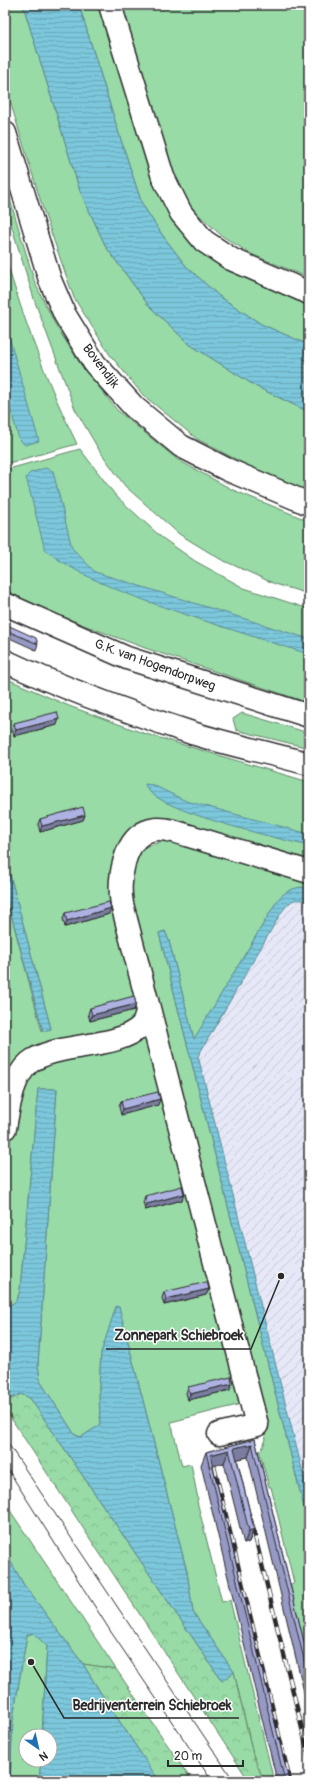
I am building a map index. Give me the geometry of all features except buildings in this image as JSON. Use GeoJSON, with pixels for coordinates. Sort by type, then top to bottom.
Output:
{"type":"FeatureCollection","features":[{"type":"Feature","properties":{"kind":"main road"},"geometry":{"type":"LineString","coordinates":[[110,5],[163,177],[181,213],[204,241],[231,259],[309,293]]}},
{"type":"Feature","properties":{"kind":"main road","name":"Bovendijk"},"geometry":{"type":"LineString","coordinates":[[5,133],[50,280],[66,315],[95,364],[134,407],[181,446],[226,470],[309,504]]}},
{"type":"Feature","properties":{"kind":"main road","name":"G.K. van Hogendorpweg"},"geometry":{"type":"LineString","coordinates":[[5,604],[127,658],[309,716]]}},
{"type":"Feature","properties":{"kind":"main road"},"geometry":{"type":"LineString","coordinates":[[5,661],[33,674],[114,706],[186,731],[309,764]]}},
{"type":"Feature","properties":{"kind":"main road"},"geometry":{"type":"LineString","coordinates":[[219,1434],[257,1425],[120,891],[121,875],[124,861],[137,838],[143,833],[160,828],[309,872]]}},
{"type":"Feature","properties":{"kind":"main road"},"geometry":{"type":"LineString","coordinates":[[5,1128],[12,1095],[17,1081],[22,1072],[30,1063],[46,1054],[110,1040],[126,1035],[135,1030],[141,1026],[148,1013],[147,997]]}},
{"type":"Feature","properties":{"kind":"shaded area"},"geometry":{"type":"Polygon","coordinates":[[[298,899],[309,902],[309,1497],[198,1056],[281,913],[289,902],[298,899]]]}},
{"type":"Feature","properties":{"kind":"green space"},"geometry":{"type":"Polygon","coordinates":[[[5,5],[23,5],[80,191],[106,247],[149,306],[189,344],[257,387],[309,412],[309,493],[258,471],[197,439],[143,395],[110,355],[74,298],[45,215],[5,85],[5,5]]]}},
{"type":"Feature","properties":{"kind":"green space"},"geometry":{"type":"Polygon","coordinates":[[[79,5],[99,5],[139,136],[185,233],[309,301],[309,345],[261,324],[219,296],[186,266],[163,236],[142,204],[79,5]]]}},
{"type":"Feature","properties":{"kind":"green space"},"geometry":{"type":"Polygon","coordinates":[[[118,5],[309,5],[309,278],[251,254],[222,236],[189,206],[159,144],[118,5]]]}},
{"type":"Feature","properties":{"kind":"green space"},"geometry":{"type":"Polygon","coordinates":[[[5,183],[35,283],[55,324],[79,362],[117,410],[178,460],[233,490],[309,521],[309,594],[275,584],[220,559],[179,534],[125,486],[99,450],[75,409],[35,302],[5,205],[5,183]]]}},
{"type":"Feature","properties":{"kind":"green space"},"geometry":{"type":"Polygon","coordinates":[[[5,256],[37,352],[77,444],[5,464],[5,256]]]}},
{"type":"Feature","properties":{"kind":"green space"},"geometry":{"type":"Polygon","coordinates":[[[80,449],[116,496],[161,537],[195,561],[244,588],[309,609],[309,703],[145,648],[49,612],[5,590],[5,470],[80,449]]]}},
{"type":"Feature","properties":{"kind":"green space"},"geometry":{"type":"Polygon","coordinates":[[[5,678],[69,706],[143,733],[309,782],[309,865],[161,820],[122,845],[139,996],[135,1017],[127,1025],[26,1054],[17,1061],[11,1069],[5,1090],[5,892],[42,1031],[51,1029],[5,856],[5,678]]]}},
{"type":"Feature","properties":{"kind":"green space"},"geometry":{"type":"Polygon","coordinates":[[[242,713],[309,733],[309,748],[236,730],[233,719],[242,713]]]}},
{"type":"Feature","properties":{"kind":"green space"},"geometry":{"type":"Polygon","coordinates":[[[168,840],[309,880],[309,889],[300,888],[291,890],[277,901],[194,1040],[169,941],[165,931],[159,933],[309,1527],[309,1692],[283,1586],[294,1583],[271,1487],[269,1487],[259,1450],[262,1449],[266,1439],[158,1015],[156,988],[147,966],[132,910],[129,871],[140,852],[147,846],[168,840]]]}},
{"type":"Feature","properties":{"kind":"green space"},"geometry":{"type":"Polygon","coordinates":[[[143,1039],[150,1041],[241,1404],[171,1422],[182,1466],[191,1464],[198,1499],[197,1501],[222,1602],[230,1600],[274,1781],[264,1781],[253,1755],[234,1672],[193,1612],[187,1572],[119,1307],[101,1353],[99,1388],[100,1425],[81,1437],[75,1435],[40,1381],[38,1364],[57,1089],[38,1089],[20,1290],[16,1301],[5,1306],[5,1156],[18,1098],[25,1082],[40,1066],[133,1044],[143,1039]]]}},
{"type":"Feature","properties":{"kind":"green space"},"geometry":{"type":"Polygon","coordinates":[[[21,1394],[30,1398],[222,1681],[234,1672],[253,1755],[264,1781],[249,1781],[5,1409],[5,1401],[21,1394]]]}},
{"type":"Feature","properties":{"kind":"green space"},"geometry":{"type":"Polygon","coordinates":[[[5,1503],[116,1669],[83,1664],[24,1585],[5,1552],[5,1503]]]}},
{"type":"Feature","properties":{"kind":"green space"},"geometry":{"type":"Polygon","coordinates":[[[34,1633],[47,1646],[42,1728],[18,1728],[18,1768],[40,1768],[39,1781],[10,1781],[13,1717],[27,1635],[34,1633]]]}},
{"type":"Feature","properties":{"kind":"green space"},"geometry":{"type":"Polygon","coordinates":[[[83,1664],[116,1669],[192,1781],[159,1781],[83,1664]]]}},
{"type":"Feature","properties":{"kind":"water"},"geometry":{"type":"Polygon","coordinates":[[[23,5],[79,5],[142,204],[163,236],[186,266],[219,296],[261,324],[309,345],[309,412],[257,387],[189,344],[149,306],[106,247],[80,191],[23,5]]]}},
{"type":"Feature","properties":{"kind":"water"},"geometry":{"type":"Polygon","coordinates":[[[5,323],[39,441],[25,445],[19,439],[5,390],[5,323]]]}},
{"type":"Feature","properties":{"kind":"water"},"geometry":{"type":"Polygon","coordinates":[[[45,468],[53,471],[72,548],[95,572],[309,639],[309,654],[205,621],[122,592],[81,573],[62,562],[45,550],[26,477],[30,473],[45,468]]]}},
{"type":"Feature","properties":{"kind":"water"},"geometry":{"type":"Polygon","coordinates":[[[145,784],[153,785],[186,801],[309,834],[309,846],[246,830],[192,813],[169,804],[152,794],[145,784]]]}},
{"type":"Feature","properties":{"kind":"water"},"geometry":{"type":"Polygon","coordinates":[[[5,856],[51,1029],[43,1031],[5,892],[5,856]]]}},
{"type":"Feature","properties":{"kind":"water"},"geometry":{"type":"Polygon","coordinates":[[[301,887],[309,889],[309,902],[296,900],[290,902],[281,913],[198,1056],[309,1497],[309,1527],[159,933],[165,931],[169,941],[194,1039],[277,901],[288,891],[301,887]]]}},
{"type":"Feature","properties":{"kind":"water"},"geometry":{"type":"Polygon","coordinates":[[[38,1089],[57,1089],[38,1364],[40,1381],[75,1435],[81,1437],[100,1425],[99,1388],[101,1353],[116,1306],[119,1307],[187,1572],[193,1612],[234,1672],[222,1681],[30,1398],[21,1394],[5,1401],[5,1376],[10,1371],[5,1364],[5,1306],[16,1301],[20,1290],[38,1089]]]}},
{"type":"Feature","properties":{"kind":"water"},"geometry":{"type":"Polygon","coordinates":[[[5,1552],[24,1585],[83,1664],[159,1781],[39,1781],[40,1768],[58,1768],[58,1728],[42,1728],[47,1646],[33,1633],[27,1635],[13,1717],[10,1781],[5,1781],[5,1552]]]}},
{"type":"Feature","properties":{"kind":"tram line"},"geometry":{"type":"LineString","coordinates":[[5,1439],[234,1781]]}},
{"type":"Feature","properties":{"kind":"tram line"},"geometry":{"type":"LineString","coordinates":[[5,1465],[111,1632],[212,1781]]}},
{"type":"Feature","properties":{"kind":"railway"},"geometry":{"type":"LineString","coordinates":[[214,1466],[290,1781]]}},
{"type":"Feature","properties":{"kind":"railway"},"geometry":{"type":"LineString","coordinates":[[251,1520],[309,1757]]}},
{"type":"Feature","properties":{"kind":"place","name":"Zonnepark Schiebroek"},"geometry":{"type":"Point","coordinates":[281,1276]}},
{"type":"Feature","properties":{"kind":"place","name":"Bedrijventerrein Schiebroek"},"geometry":{"type":"Point","coordinates":[31,1662]}}]}
